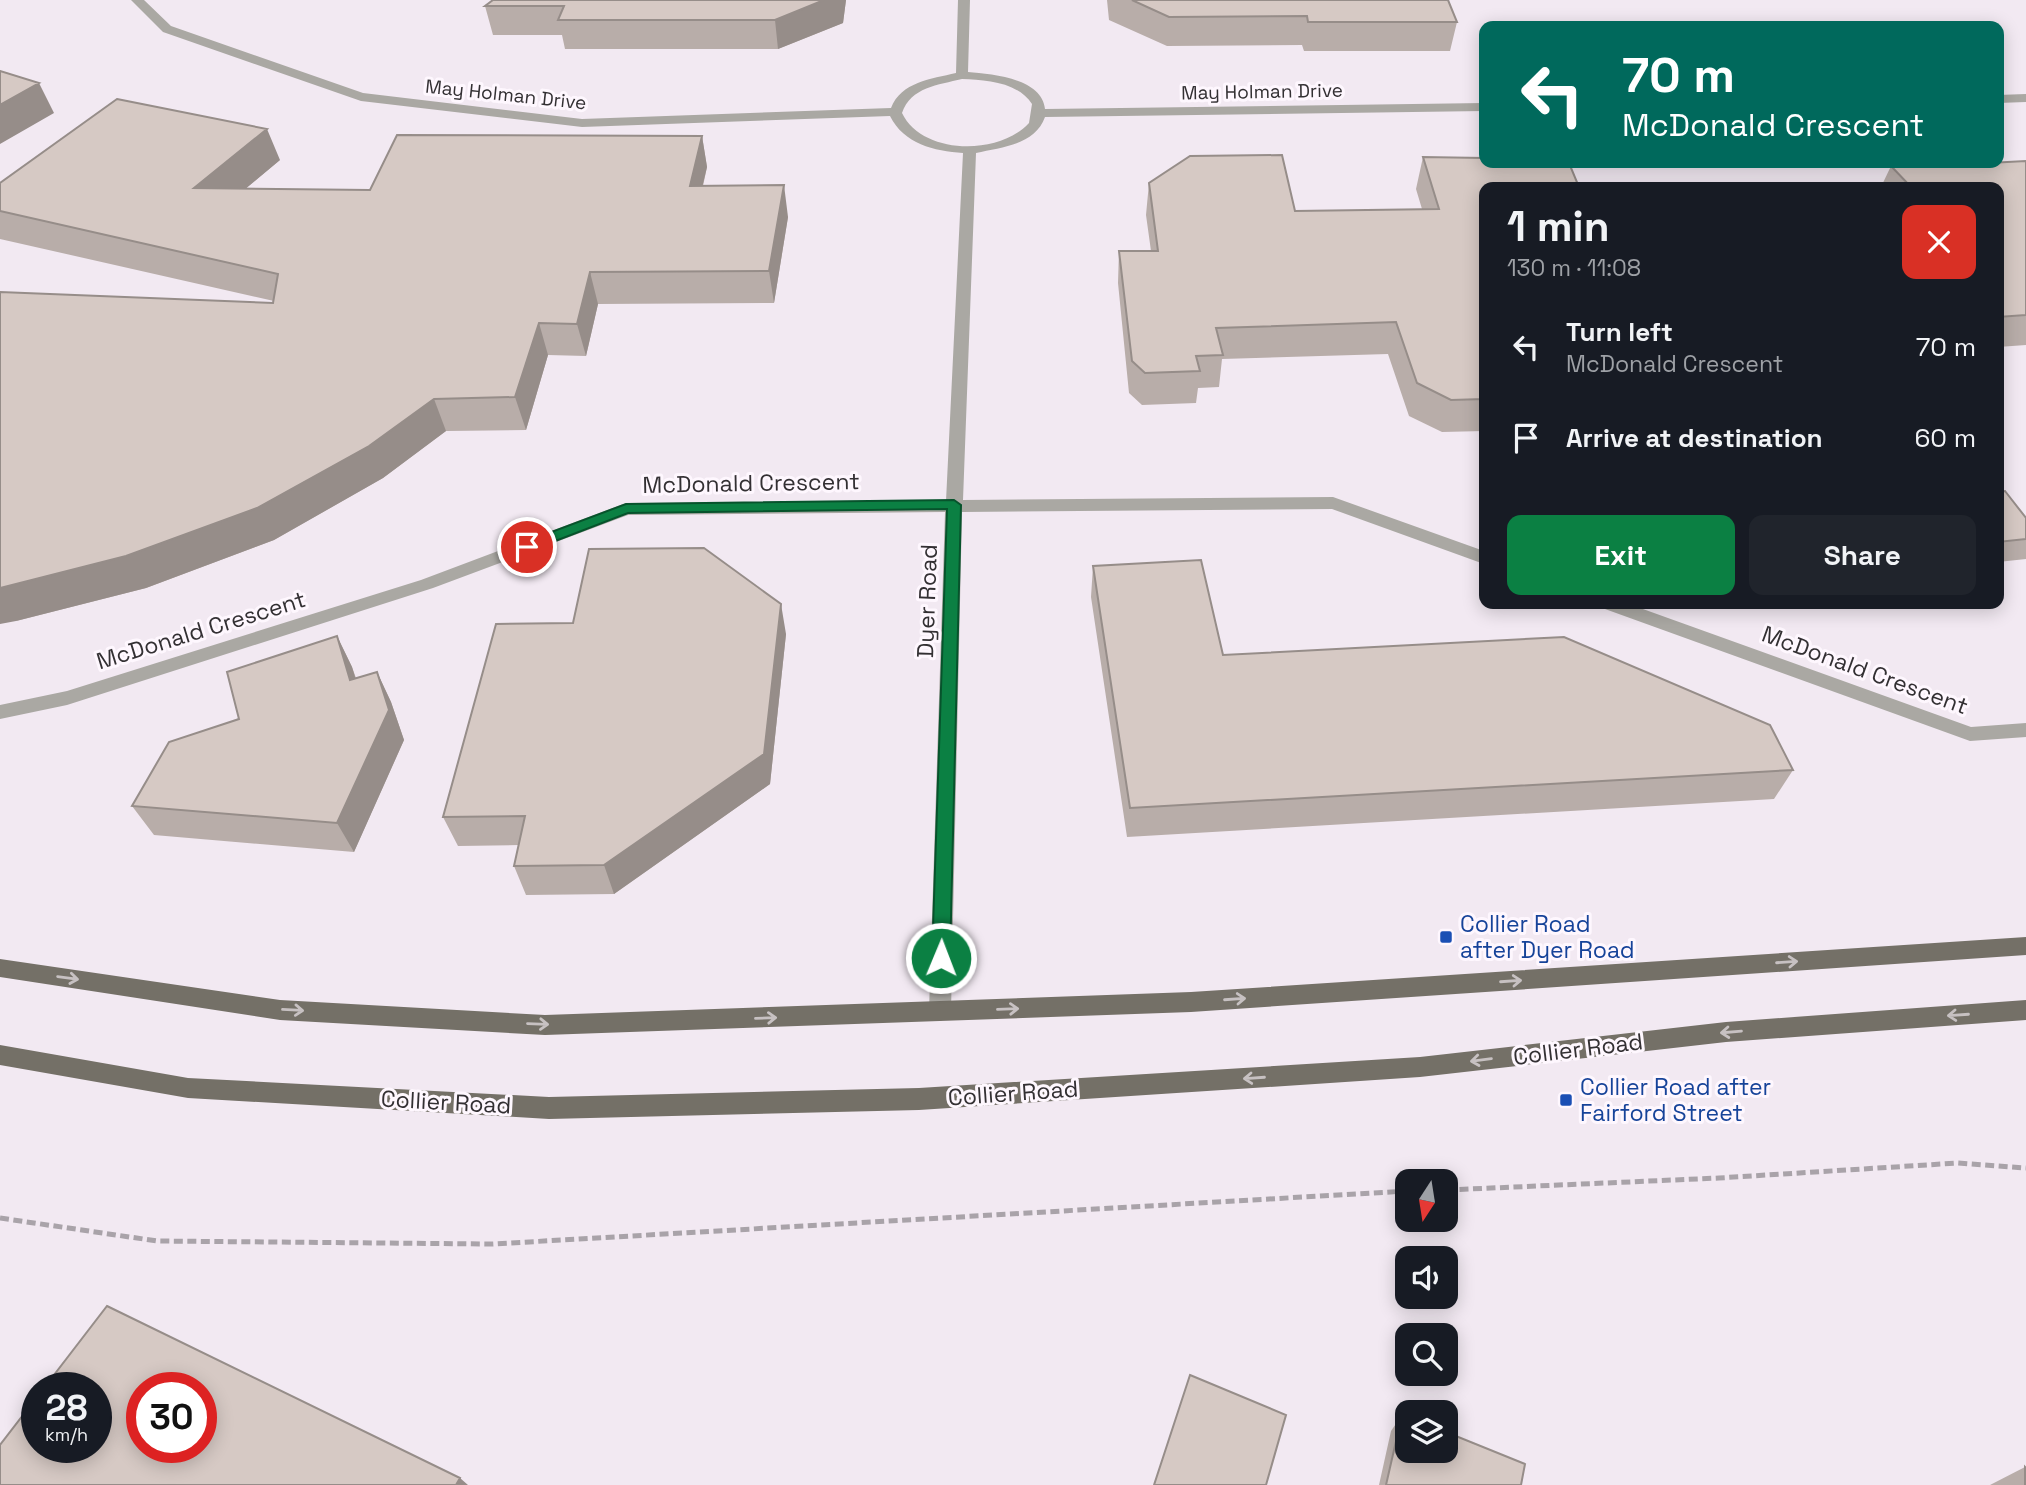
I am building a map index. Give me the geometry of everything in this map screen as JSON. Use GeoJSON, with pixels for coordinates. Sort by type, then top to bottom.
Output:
{"type":"FeatureCollection","features":[{"type":"Feature","properties":{"kind":"main road"},"geometry":{"type":"LineString","coordinates":[[0,968],[280,1010],[545,1025],[1191,1002],[2026,946]]}},
{"type":"Feature","properties":{"kind":"main road","name":"Collier Road"},"geometry":{"type":"LineString","coordinates":[[0,1055],[188,1088],[549,1108],[919,1099],[1420,1067],[1726,1032],[2026,1010]]}},
{"type":"Feature","properties":{"kind":"street","name":"May Holman Drive"},"geometry":{"type":"LineString","coordinates":[[137,0],[167,29],[361,97],[582,123],[894,111]]}},
{"type":"Feature","properties":{"kind":"street"},"geometry":{"type":"LineString","coordinates":[[961,75],[964,0]]}},
{"type":"Feature","properties":{"kind":"street"},"geometry":{"type":"LineString","coordinates":[[961,75],[986,76],[1026,89],[1037,101],[1040,113],[1034,127],[1019,139],[997,147],[970,150],[946,149],[907,135],[897,124],[894,111],[900,98],[915,86],[936,78],[961,75]]}},
{"type":"Feature","properties":{"kind":"street"},"geometry":{"type":"LineString","coordinates":[[2004,99],[2026,98]]}},
{"type":"Feature","properties":{"kind":"street","name":"May Holman Drive"},"geometry":{"type":"LineString","coordinates":[[1040,113],[1479,107]]}},
{"type":"Feature","properties":{"kind":"street","name":"Dyer Road"},"geometry":{"type":"LineString","coordinates":[[940,1012],[954,505],[970,150]]}},
{"type":"Feature","properties":{"kind":"street","name":"McDonald Crescent"},"geometry":{"type":"LineString","coordinates":[[0,712],[66,698],[427,584],[626,509],[1333,503],[1479,556]]}},
{"type":"Feature","properties":{"kind":"street","name":"McDonald Crescent"},"geometry":{"type":"LineString","coordinates":[[1625,609],[1970,734],[2026,730]]}},
{"type":"Feature","properties":{"kind":"path"},"geometry":{"type":"LineString","coordinates":[[1458,1189],[1719,1178],[1958,1163],[2026,1168]]}},
{"type":"Feature","properties":{"kind":"path"},"geometry":{"type":"LineString","coordinates":[[0,1218],[157,1241],[493,1244],[1395,1192]]}},
{"type":"Feature","properties":{"kind":"building"},"geometry":{"type":"Polygon","coordinates":[[[493,0],[824,0],[775,20],[558,20],[564,6],[485,6],[493,0]]]}},
{"type":"Feature","properties":{"kind":"building"},"geometry":{"type":"Polygon","coordinates":[[[1132,0],[1448,0],[1457,22],[1308,22],[1307,16],[1169,17],[1132,0]]]}},
{"type":"Feature","properties":{"kind":"building"},"geometry":{"type":"Polygon","coordinates":[[[0,71],[39,83],[0,105],[0,71]]]}},
{"type":"Feature","properties":{"kind":"building"},"geometry":{"type":"Polygon","coordinates":[[[117,99],[267,129],[194,188],[370,190],[397,135],[702,136],[690,186],[784,185],[769,271],[590,272],[577,324],[539,323],[515,397],[434,399],[369,446],[257,508],[126,556],[0,588],[0,292],[273,303],[278,274],[0,211],[0,183],[117,99]]]}},
{"type":"Feature","properties":{"kind":"building"},"geometry":{"type":"Polygon","coordinates":[[[1282,155],[1295,211],[1439,209],[1423,157],[1479,158],[1479,168],[1571,168],[1577,182],[1479,182],[1479,399],[1451,400],[1417,383],[1396,322],[1216,328],[1223,355],[1196,356],[1200,371],[1145,373],[1132,361],[1119,251],[1158,251],[1149,183],[1190,156],[1282,155]]]}},
{"type":"Feature","properties":{"kind":"building"},"geometry":{"type":"Polygon","coordinates":[[[2026,161],[2026,315],[2004,317],[2004,182],[1906,182],[1893,168],[2004,168],[2004,162],[2026,161]]]}},
{"type":"Feature","properties":{"kind":"building"},"geometry":{"type":"Polygon","coordinates":[[[2004,491],[2026,518],[2026,539],[2004,541],[2004,491]]]}},
{"type":"Feature","properties":{"kind":"building"},"geometry":{"type":"Polygon","coordinates":[[[704,548],[781,604],[764,754],[604,865],[514,866],[525,816],[443,817],[496,624],[573,623],[589,549],[704,548]]]}},
{"type":"Feature","properties":{"kind":"building"},"geometry":{"type":"Polygon","coordinates":[[[1201,560],[1223,655],[1564,637],[1770,725],[1793,770],[1130,808],[1093,566],[1201,560]]]}},
{"type":"Feature","properties":{"kind":"building"},"geometry":{"type":"Polygon","coordinates":[[[337,636],[350,680],[377,672],[389,710],[337,823],[132,806],[169,742],[239,719],[227,672],[337,636]]]}},
{"type":"Feature","properties":{"kind":"building"},"geometry":{"type":"Polygon","coordinates":[[[107,1306],[460,1478],[456,1485],[0,1485],[0,1445],[21,1418],[21,1463],[112,1463],[112,1372],[56,1372],[107,1306]]]}},
{"type":"Feature","properties":{"kind":"building"},"geometry":{"type":"Polygon","coordinates":[[[1190,1375],[1286,1415],[1266,1485],[1154,1485],[1190,1375]]]}},
{"type":"Feature","properties":{"kind":"building"},"geometry":{"type":"Polygon","coordinates":[[[1458,1437],[1525,1464],[1521,1485],[1386,1485],[1395,1446],[1395,1463],[1458,1463],[1458,1437]]]}},
{"type":"Feature","properties":{"kind":"place","name":"Collier Road after Dyer Road"},"geometry":{"type":"Point","coordinates":[1446,937]}},
{"type":"Feature","properties":{"kind":"place","name":"Collier Road after Fairford Street"},"geometry":{"type":"Point","coordinates":[1566,1100]}},
{"type":"Feature","properties":{"kind":"route"},"geometry":{"type":"LineString","coordinates":[[527,547],[626,509],[954,505],[941,958]]}}]}
